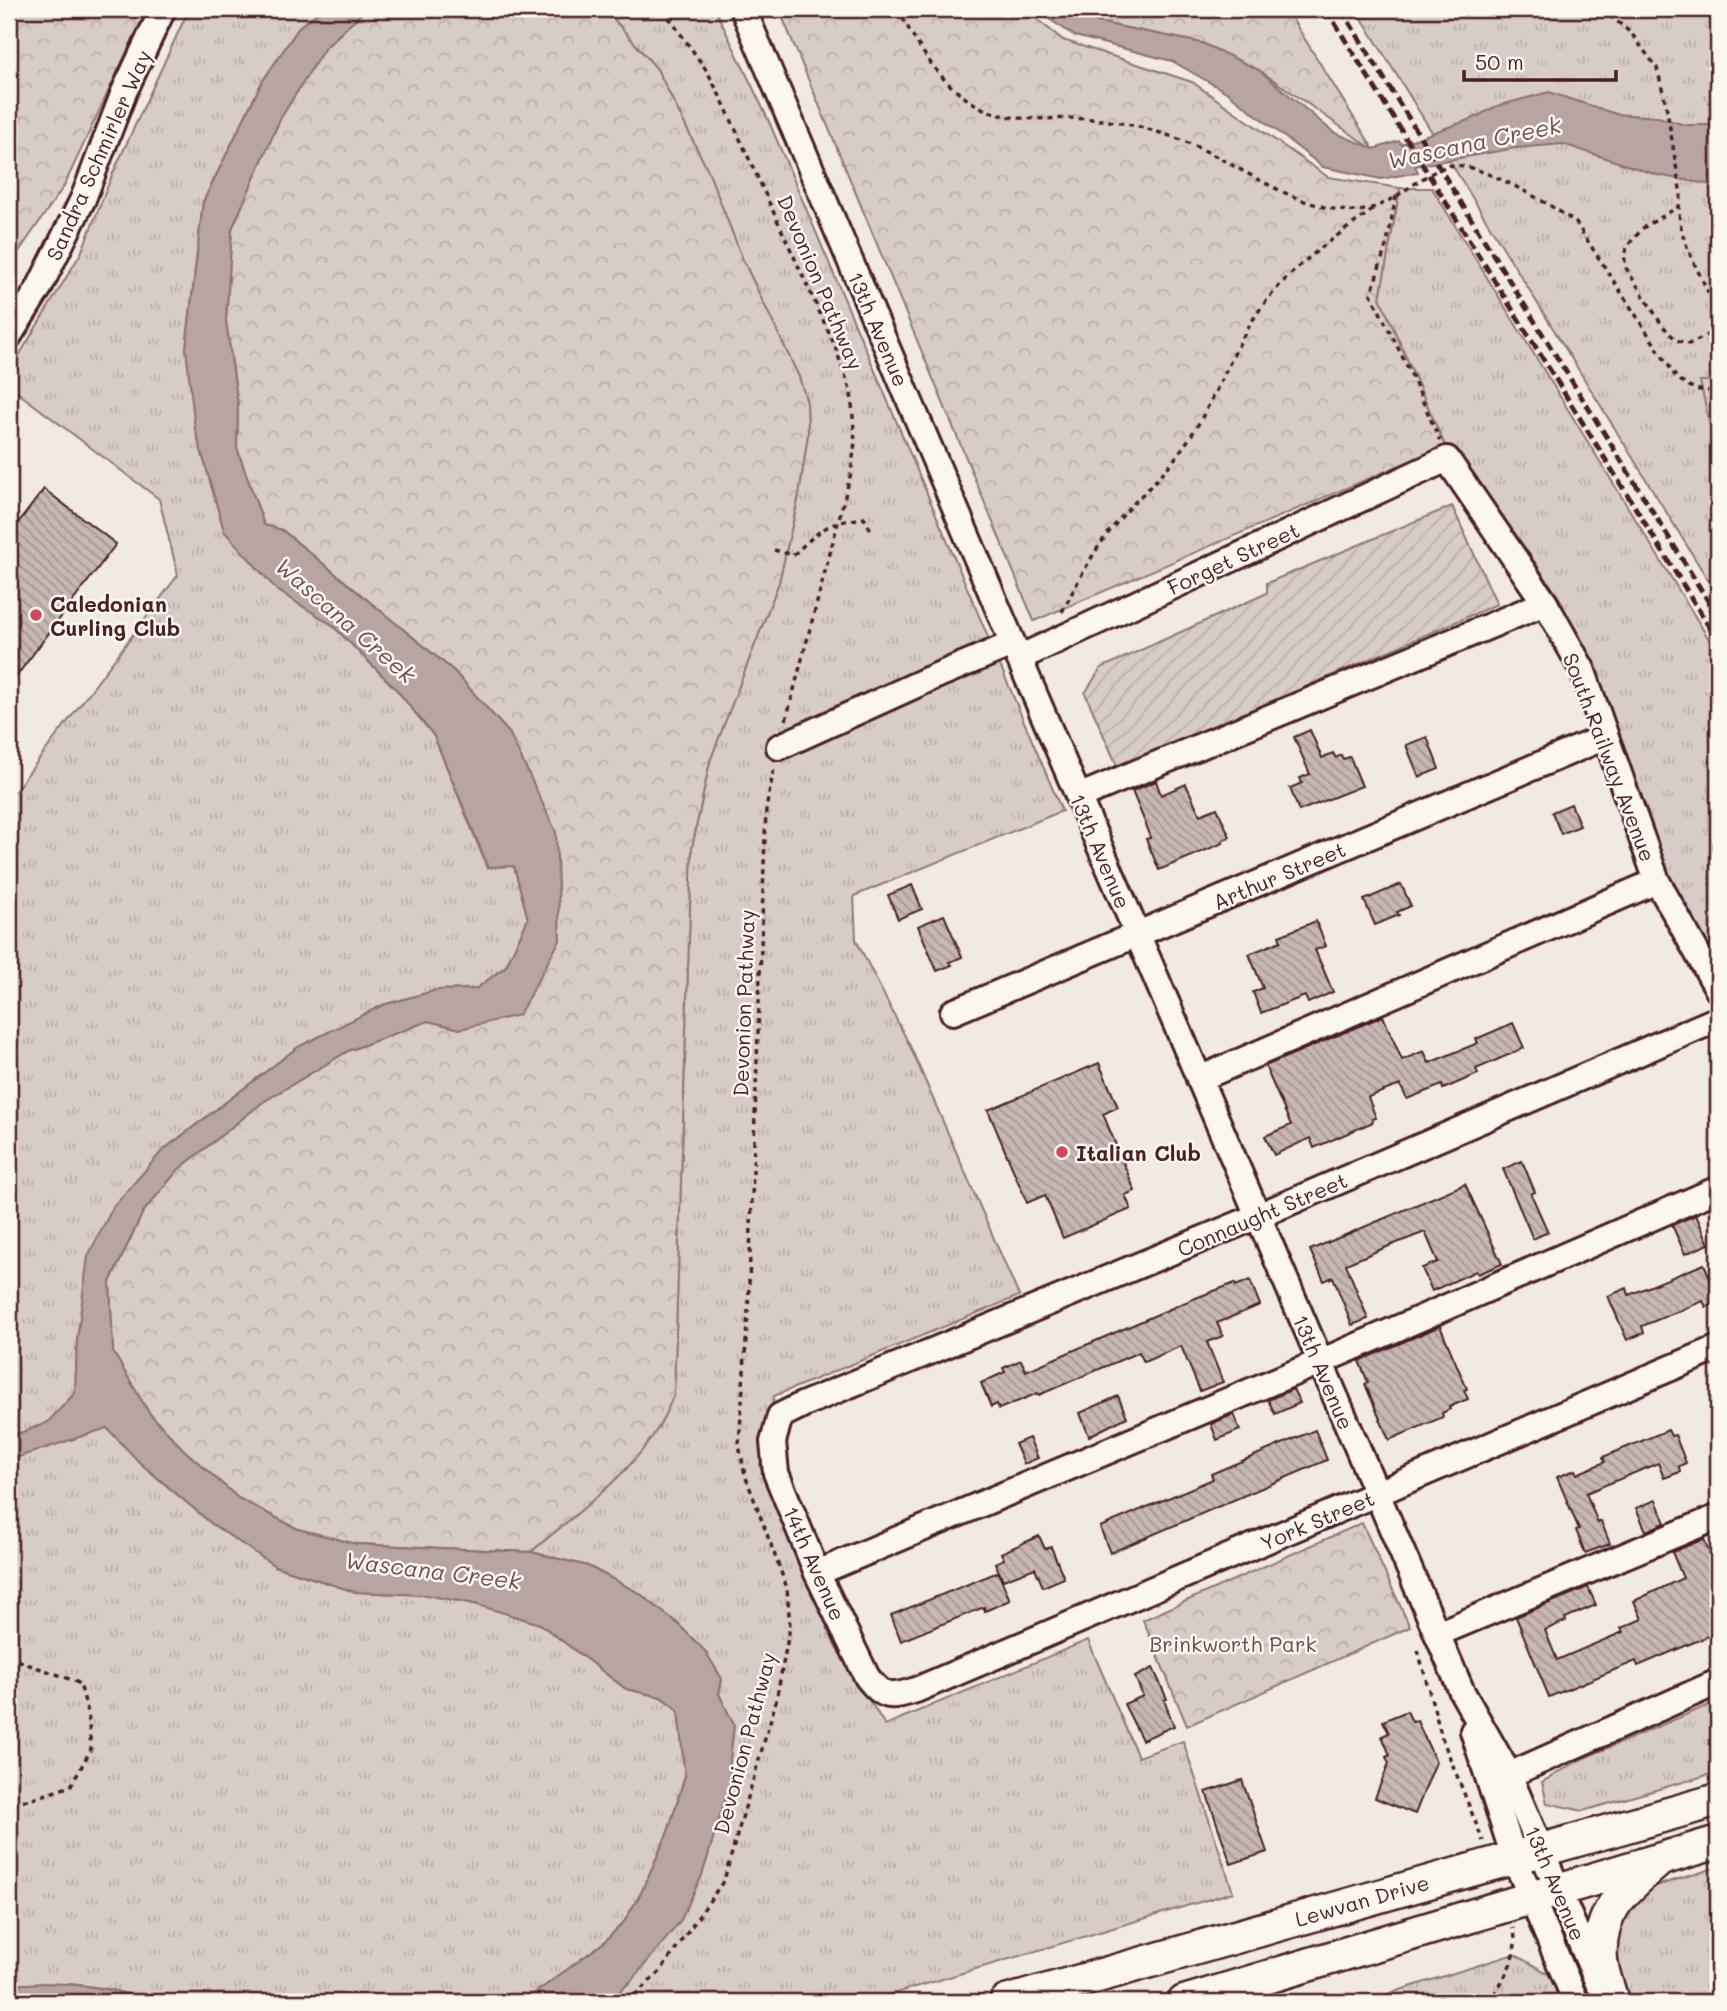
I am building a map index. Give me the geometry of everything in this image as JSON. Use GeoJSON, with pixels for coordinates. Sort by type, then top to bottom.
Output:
{"type":"FeatureCollection","features":[{"type":"Feature","properties":{"kind":"main road","name":"Lewvan Drive"},"geometry":{"type":"LineString","coordinates":[[1006,2002],[1718,1800]]}},
{"type":"Feature","properties":{"kind":"main road"},"geometry":{"type":"LineString","coordinates":[[1184,2002],[1718,1842]]}},
{"type":"Feature","properties":{"kind":"main road"},"geometry":{"type":"LineString","coordinates":[[1612,2002],[1601,1960],[1603,1931],[1611,1908],[1626,1888],[1661,1859]]}},
{"type":"Feature","properties":{"kind":"street","name":"Sandra Schmirler Way"},"geometry":{"type":"LineString","coordinates":[[9,336],[39,288],[83,198],[124,92],[163,9]]}},
{"type":"Feature","properties":{"kind":"street","name":"13th Avenue"},"geometry":{"type":"LineString","coordinates":[[743,9],[1377,1495],[1426,1639],[1462,1692],[1509,1774],[1528,1853]]}},
{"type":"Feature","properties":{"kind":"street","name":"Forget Street"},"geometry":{"type":"LineString","coordinates":[[779,747],[929,679],[1015,651],[1447,459]]}},
{"type":"Feature","properties":{"kind":"street","name":"South Railway Avenue"},"geometry":{"type":"LineString","coordinates":[[1447,459],[1545,603],[1582,669],[1657,881],[1718,990]]}},
{"type":"Feature","properties":{"kind":"street"},"geometry":{"type":"LineString","coordinates":[[1078,797],[1545,603]]}},
{"type":"Feature","properties":{"kind":"street","name":"Arthur Street"},"geometry":{"type":"LineString","coordinates":[[953,1012],[1605,737]]}},
{"type":"Feature","properties":{"kind":"street"},"geometry":{"type":"LineString","coordinates":[[1199,1079],[1657,881]]}},
{"type":"Feature","properties":{"kind":"street","name":"Connaught Street"},"geometry":{"type":"LineString","coordinates":[[804,1404],[1258,1216],[1718,1019]]}},
{"type":"Feature","properties":{"kind":"street"},"geometry":{"type":"LineString","coordinates":[[817,1573],[1320,1362],[1718,1189]]}},
{"type":"Feature","properties":{"kind":"street","name":"York Street"},"geometry":{"type":"LineString","coordinates":[[916,1690],[1718,1348]]}},
{"type":"Feature","properties":{"kind":"street","name":"14th Avenue"},"geometry":{"type":"LineString","coordinates":[[804,1404],[780,1416],[773,1442],[776,1473],[817,1573],[867,1677],[878,1691],[893,1697],[916,1690]]}},
{"type":"Feature","properties":{"kind":"street"},"geometry":{"type":"LineString","coordinates":[[1426,1639],[1718,1517]]}},
{"type":"Feature","properties":{"kind":"street"},"geometry":{"type":"LineString","coordinates":[[1509,1774],[1718,1682]]}},
{"type":"Feature","properties":{"kind":"street","name":"13th Avenue"},"geometry":{"type":"LineString","coordinates":[[1462,1692],[1488,1782],[1528,1853],[1545,1894],[1576,2002]]}},
{"type":"Feature","properties":{"kind":"street","name":"13th Avenue"},"geometry":{"type":"LineString","coordinates":[[1545,1894],[1607,2002]]}},
{"type":"Feature","properties":{"kind":"path","name":"Devonion Pathway"},"geometry":{"type":"LineString","coordinates":[[627,2002],[660,1972],[723,1880],[776,1701],[790,1627],[787,1588],[745,1475],[739,1445],[748,1311],[766,809],[769,781],[851,473],[855,442],[850,392],[834,344],[723,102],[707,71],[663,9]]}},
{"type":"Feature","properties":{"kind":"path"},"geometry":{"type":"LineString","coordinates":[[898,9],[929,62],[966,99],[984,109],[1018,119],[1092,119],[1138,127],[1188,143],[1314,203],[1348,211],[1363,211],[1379,206]]}},
{"type":"Feature","properties":{"kind":"path"},"geometry":{"type":"LineString","coordinates":[[1604,9],[1631,33],[1657,68],[1666,104],[1681,195],[1678,207],[1686,243],[1715,307],[1718,320],[1712,332],[1689,344],[1676,340],[1662,325],[1626,268],[1624,254],[1643,228],[1678,207]]}},
{"type":"Feature","properties":{"kind":"path"},"geometry":{"type":"LineString","coordinates":[[1060,615],[1093,552],[1183,449],[1207,410],[1256,316],[1274,290],[1315,251],[1379,206],[1448,166],[1460,165],[1488,173],[1560,210],[1576,223],[1676,377],[1691,388],[1707,392],[1718,390]]}},
{"type":"Feature","properties":{"kind":"path"},"geometry":{"type":"LineString","coordinates":[[1396,196],[1387,243],[1371,294],[1412,376],[1447,459]]}},
{"type":"Feature","properties":{"kind":"path"},"geometry":{"type":"LineString","coordinates":[[774,550],[793,555],[827,525],[838,521],[864,518],[872,532]]}},
{"type":"Feature","properties":{"kind":"path"},"geometry":{"type":"LineString","coordinates":[[1426,1639],[1442,1738],[1484,1843]]}},
{"type":"Feature","properties":{"kind":"path"},"geometry":{"type":"LineString","coordinates":[[9,1656],[26,1665],[58,1673],[80,1684],[88,1713],[91,1749],[71,1786],[29,1800],[9,1802]]}},
{"type":"Feature","properties":{"kind":"path"},"geometry":{"type":"LineString","coordinates":[[1488,2002],[1516,1949],[1515,1934]]}},
{"type":"Feature","properties":{"kind":"green space"},"geometry":{"type":"Polygon","coordinates":[[[9,9],[147,9],[64,186],[9,266],[9,9]]]}},
{"type":"Feature","properties":{"kind":"green space"},"geometry":{"type":"Polygon","coordinates":[[[189,9],[323,9],[300,26],[262,82],[203,202],[186,349],[277,590],[331,624],[396,689],[434,736],[487,867],[514,866],[528,919],[506,966],[476,989],[437,990],[383,1005],[298,1047],[162,1151],[77,1339],[75,1393],[47,1423],[9,1437],[9,799],[178,575],[159,499],[9,386],[9,372],[81,253],[113,173],[189,9]]]}},
{"type":"Feature","properties":{"kind":"green space"},"geometry":{"type":"Polygon","coordinates":[[[366,9],[605,9],[657,69],[708,171],[743,260],[799,377],[807,403],[808,434],[799,495],[779,582],[710,761],[692,847],[674,1393],[663,1418],[633,1462],[614,1482],[531,1552],[356,1544],[298,1529],[238,1498],[184,1450],[149,1413],[113,1352],[110,1282],[143,1212],[178,1170],[263,1102],[348,1051],[428,1021],[460,1029],[560,940],[510,734],[454,671],[282,530],[264,525],[237,448],[238,406],[226,321],[232,229],[280,119],[324,49],[366,9]]]}},
{"type":"Feature","properties":{"kind":"green space"},"geometry":{"type":"Polygon","coordinates":[[[605,9],[715,9],[767,117],[1062,811],[854,896],[856,940],[910,1046],[1019,1296],[774,1396],[760,1466],[835,1646],[885,1725],[1088,1640],[1138,1757],[1183,1741],[1233,1892],[866,2002],[608,2002],[632,1980],[702,1875],[730,1784],[734,1725],[719,1694],[722,1679],[705,1651],[678,1624],[639,1593],[588,1566],[531,1552],[625,1470],[674,1393],[692,847],[710,761],[779,582],[799,496],[808,434],[807,403],[799,377],[743,260],[708,171],[657,69],[605,9]]]}},
{"type":"Feature","properties":{"kind":"green space"},"geometry":{"type":"Polygon","coordinates":[[[779,9],[1024,9],[1063,40],[1192,82],[1328,177],[1400,188],[1380,298],[1445,446],[1034,621],[779,9]]]}},
{"type":"Feature","properties":{"kind":"green space"},"geometry":{"type":"Polygon","coordinates":[[[1080,9],[1286,9],[1374,150],[1259,70],[1202,43],[1097,22],[1080,9]]]}},
{"type":"Feature","properties":{"kind":"green space"},"geometry":{"type":"Polygon","coordinates":[[[1356,9],[1718,9],[1718,378],[1701,381],[1718,459],[1718,596],[1356,9]]]}},
{"type":"Feature","properties":{"kind":"green space"},"geometry":{"type":"Polygon","coordinates":[[[1400,188],[1432,188],[1718,654],[1718,963],[1670,883],[1624,745],[1560,599],[1465,461],[1445,446],[1380,298],[1400,188]]]}},
{"type":"Feature","properties":{"kind":"green space"},"geometry":{"type":"Polygon","coordinates":[[[1718,378],[1718,434],[1713,441],[1700,381],[1718,378]]]}},
{"type":"Feature","properties":{"kind":"green space"},"geometry":{"type":"Polygon","coordinates":[[[1452,506],[1497,604],[1118,768],[1085,693],[1101,668],[1267,593],[1267,583],[1452,506]]]}},
{"type":"Feature","properties":{"kind":"green space"},"geometry":{"type":"Polygon","coordinates":[[[107,1427],[140,1463],[212,1524],[275,1566],[355,1592],[426,1595],[475,1604],[540,1624],[626,1689],[661,1697],[678,1710],[685,1776],[668,1832],[641,1893],[624,1922],[603,1943],[519,2002],[152,2002],[99,1987],[9,1985],[9,1460],[107,1427]]]}},
{"type":"Feature","properties":{"kind":"green space","name":"Brinkworth Park"},"geometry":{"type":"Polygon","coordinates":[[[1362,1523],[1410,1627],[1187,1726],[1143,1620],[1362,1523]]]}},
{"type":"Feature","properties":{"kind":"green space"},"geometry":{"type":"Polygon","coordinates":[[[1718,1701],[1718,1772],[1583,1811],[1547,1803],[1542,1782],[1582,1759],[1718,1701]]]}},
{"type":"Feature","properties":{"kind":"green space"},"geometry":{"type":"Polygon","coordinates":[[[1718,1867],[1718,1991],[1691,2002],[1625,2002],[1613,1960],[1621,1915],[1646,1889],[1718,1867]]]}},
{"type":"Feature","properties":{"kind":"green space"},"geometry":{"type":"Polygon","coordinates":[[[1514,1954],[1552,1976],[1561,2002],[1362,2002],[1514,1954]]]}},
{"type":"Feature","properties":{"kind":"water","name":"Wascana Creek"},"geometry":{"type":"Polygon","coordinates":[[[323,9],[366,9],[324,49],[280,119],[232,229],[226,321],[238,406],[237,448],[264,525],[282,530],[454,671],[510,734],[556,832],[560,940],[519,1015],[460,1029],[428,1021],[348,1051],[263,1102],[178,1170],[143,1212],[110,1282],[113,1352],[149,1413],[184,1450],[238,1498],[298,1529],[356,1544],[531,1552],[588,1566],[639,1593],[678,1624],[705,1651],[722,1679],[719,1694],[734,1725],[730,1784],[702,1875],[680,1922],[632,1980],[608,2002],[519,2002],[603,1943],[624,1922],[641,1893],[668,1832],[685,1776],[678,1710],[661,1697],[626,1689],[540,1624],[475,1604],[426,1595],[355,1592],[275,1566],[212,1524],[140,1463],[107,1428],[9,1460],[9,1437],[47,1423],[75,1393],[77,1339],[88,1256],[113,1207],[162,1151],[298,1047],[383,1005],[437,990],[476,989],[506,966],[528,919],[514,866],[488,867],[434,736],[396,689],[331,624],[277,590],[224,531],[195,429],[186,349],[203,202],[262,82],[300,26],[323,9]]]}},
{"type":"Feature","properties":{"kind":"water","name":"Wascana Creek"},"geometry":{"type":"Polygon","coordinates":[[[1034,9],[1079,9],[1097,22],[1202,43],[1259,70],[1333,132],[1374,149],[1399,141],[1401,144],[1474,118],[1497,106],[1549,92],[1616,114],[1658,117],[1685,125],[1718,125],[1718,186],[1657,175],[1563,144],[1516,148],[1415,166],[1418,172],[1381,179],[1323,167],[1228,93],[1172,61],[1075,36],[1034,9]]]}},
{"type":"Feature","properties":{"kind":"water"},"geometry":{"type":"Polygon","coordinates":[[[45,1983],[100,1988],[152,2002],[9,2002],[9,1985],[45,1983]]]}},
{"type":"Feature","properties":{"kind":"building","name":"Caledonian Curling Club"},"geometry":{"type":"Polygon","coordinates":[[[44,489],[116,544],[9,686],[9,535],[44,489]]]}},
{"type":"Feature","properties":{"kind":"building"},"geometry":{"type":"Polygon","coordinates":[[[1310,730],[1322,758],[1333,753],[1336,758],[1341,755],[1343,759],[1350,757],[1362,786],[1299,811],[1290,788],[1302,783],[1300,778],[1310,774],[1294,737],[1310,730]]]}},
{"type":"Feature","properties":{"kind":"building"},"geometry":{"type":"Polygon","coordinates":[[[1427,737],[1439,769],[1419,777],[1406,745],[1427,737]]]}},
{"type":"Feature","properties":{"kind":"building"},"geometry":{"type":"Polygon","coordinates":[[[1156,781],[1161,795],[1186,784],[1200,815],[1217,808],[1230,837],[1222,841],[1223,843],[1159,870],[1146,839],[1150,838],[1149,832],[1132,791],[1156,781]]]}},
{"type":"Feature","properties":{"kind":"building"},"geometry":{"type":"Polygon","coordinates":[[[1571,804],[1580,826],[1561,834],[1552,812],[1571,804]]]}},
{"type":"Feature","properties":{"kind":"building"},"geometry":{"type":"Polygon","coordinates":[[[1401,884],[1411,906],[1397,912],[1399,915],[1375,925],[1364,900],[1401,884]]]}},
{"type":"Feature","properties":{"kind":"building"},"geometry":{"type":"Polygon","coordinates":[[[912,885],[922,909],[898,919],[888,895],[912,885]]]}},
{"type":"Feature","properties":{"kind":"building"},"geometry":{"type":"Polygon","coordinates":[[[944,915],[962,957],[937,971],[918,926],[944,915]]]}},
{"type":"Feature","properties":{"kind":"building"},"geometry":{"type":"Polygon","coordinates":[[[1316,921],[1326,946],[1315,950],[1333,992],[1308,1003],[1305,996],[1261,1013],[1253,992],[1263,988],[1249,954],[1281,941],[1279,936],[1316,921]]]}},
{"type":"Feature","properties":{"kind":"building"},"geometry":{"type":"Polygon","coordinates":[[[1383,1016],[1402,1060],[1424,1051],[1429,1063],[1478,1043],[1476,1039],[1513,1023],[1524,1048],[1476,1069],[1478,1074],[1443,1089],[1442,1085],[1407,1099],[1400,1085],[1368,1097],[1376,1118],[1372,1119],[1373,1122],[1314,1148],[1310,1138],[1274,1155],[1265,1136],[1291,1125],[1265,1066],[1383,1016]]]}},
{"type":"Feature","properties":{"kind":"building","name":"Italian Club"},"geometry":{"type":"Polygon","coordinates":[[[1099,1063],[1118,1107],[1103,1114],[1135,1191],[1125,1195],[1131,1209],[1063,1238],[1045,1195],[1027,1203],[988,1110],[1099,1063]]]}},
{"type":"Feature","properties":{"kind":"building"},"geometry":{"type":"Polygon","coordinates":[[[1522,1161],[1535,1192],[1531,1194],[1548,1232],[1533,1239],[1503,1169],[1522,1161]]]}},
{"type":"Feature","properties":{"kind":"building"},"geometry":{"type":"Polygon","coordinates":[[[1465,1184],[1502,1264],[1478,1274],[1476,1271],[1432,1291],[1422,1268],[1438,1262],[1425,1232],[1384,1248],[1346,1264],[1368,1319],[1352,1325],[1333,1277],[1324,1281],[1310,1250],[1465,1184]]]}},
{"type":"Feature","properties":{"kind":"building"},"geometry":{"type":"Polygon","coordinates":[[[1696,1215],[1709,1244],[1685,1254],[1672,1225],[1696,1215]]]}},
{"type":"Feature","properties":{"kind":"building"},"geometry":{"type":"Polygon","coordinates":[[[1704,1264],[1718,1302],[1706,1307],[1703,1301],[1642,1326],[1644,1333],[1627,1340],[1608,1296],[1627,1288],[1629,1295],[1704,1264]]]}},
{"type":"Feature","properties":{"kind":"building"},"geometry":{"type":"Polygon","coordinates":[[[1250,1280],[1260,1305],[1217,1323],[1223,1336],[1207,1342],[1223,1382],[1200,1391],[1181,1346],[1144,1362],[1139,1352],[1039,1395],[1038,1393],[999,1409],[997,1404],[991,1407],[981,1383],[1005,1372],[1003,1368],[1021,1360],[1026,1371],[1193,1299],[1250,1280]]]}},
{"type":"Feature","properties":{"kind":"building"},"geometry":{"type":"Polygon","coordinates":[[[1440,1326],[1467,1389],[1464,1390],[1468,1399],[1449,1407],[1450,1409],[1442,1413],[1443,1417],[1389,1440],[1365,1384],[1368,1382],[1359,1361],[1440,1326]]]}},
{"type":"Feature","properties":{"kind":"building"},"geometry":{"type":"Polygon","coordinates":[[[1293,1389],[1300,1403],[1275,1414],[1268,1400],[1293,1389]]]}},
{"type":"Feature","properties":{"kind":"building"},"geometry":{"type":"Polygon","coordinates":[[[1118,1396],[1127,1417],[1089,1436],[1080,1413],[1118,1396]]]}},
{"type":"Feature","properties":{"kind":"building"},"geometry":{"type":"Polygon","coordinates":[[[1234,1414],[1240,1430],[1217,1440],[1211,1424],[1234,1414]]]}},
{"type":"Feature","properties":{"kind":"building"},"geometry":{"type":"Polygon","coordinates":[[[1315,1430],[1327,1460],[1110,1553],[1100,1527],[1213,1479],[1211,1474],[1315,1430]]]}},
{"type":"Feature","properties":{"kind":"building"},"geometry":{"type":"Polygon","coordinates":[[[1668,1430],[1671,1436],[1675,1435],[1686,1463],[1679,1466],[1680,1472],[1664,1478],[1658,1463],[1586,1493],[1610,1544],[1585,1553],[1576,1530],[1579,1529],[1557,1477],[1575,1470],[1577,1474],[1605,1462],[1603,1457],[1668,1430]]]}},
{"type":"Feature","properties":{"kind":"building"},"geometry":{"type":"Polygon","coordinates":[[[1029,1438],[1038,1458],[1024,1464],[1015,1444],[1029,1438]]]}},
{"type":"Feature","properties":{"kind":"building"},"geometry":{"type":"Polygon","coordinates":[[[1656,1500],[1665,1523],[1646,1531],[1636,1508],[1656,1500]]]}},
{"type":"Feature","properties":{"kind":"building"},"geometry":{"type":"Polygon","coordinates":[[[1039,1536],[1045,1549],[1051,1547],[1064,1578],[1043,1587],[1035,1568],[1003,1580],[995,1563],[1004,1559],[1001,1553],[1039,1536]]]}},
{"type":"Feature","properties":{"kind":"building"},"geometry":{"type":"Polygon","coordinates":[[[1704,1539],[1718,1574],[1718,1632],[1638,1666],[1636,1661],[1549,1697],[1516,1617],[1588,1587],[1596,1605],[1545,1630],[1557,1660],[1623,1632],[1621,1628],[1642,1619],[1634,1601],[1683,1578],[1672,1552],[1704,1539]]]}},
{"type":"Feature","properties":{"kind":"building"},"geometry":{"type":"Polygon","coordinates":[[[998,1572],[1010,1600],[985,1611],[984,1607],[901,1641],[891,1615],[998,1572]]]}},
{"type":"Feature","properties":{"kind":"building"},"geometry":{"type":"Polygon","coordinates":[[[1153,1668],[1167,1699],[1164,1700],[1174,1726],[1142,1740],[1124,1704],[1143,1696],[1135,1677],[1153,1668]]]}},
{"type":"Feature","properties":{"kind":"building"},"geometry":{"type":"Polygon","coordinates":[[[1407,1711],[1412,1722],[1417,1721],[1436,1762],[1415,1814],[1375,1798],[1389,1763],[1386,1757],[1390,1755],[1382,1736],[1389,1733],[1383,1721],[1407,1711]]]}},
{"type":"Feature","properties":{"kind":"building"},"geometry":{"type":"Polygon","coordinates":[[[1242,1780],[1267,1852],[1231,1864],[1206,1792],[1242,1780]]]}},
{"type":"Feature","properties":{"kind":"railway"},"geometry":{"type":"LineString","coordinates":[[1326,9],[1718,641]]}},
{"type":"Feature","properties":{"kind":"railway"},"geometry":{"type":"LineString","coordinates":[[1341,9],[1718,617]]}},
{"type":"Feature","properties":{"kind":"place","name":"Caledonian Curling Club"},"geometry":{"type":"Point","coordinates":[36,615]}},
{"type":"Feature","properties":{"kind":"place","name":"Italian Club"},"geometry":{"type":"Point","coordinates":[1062,1152]}}]}
